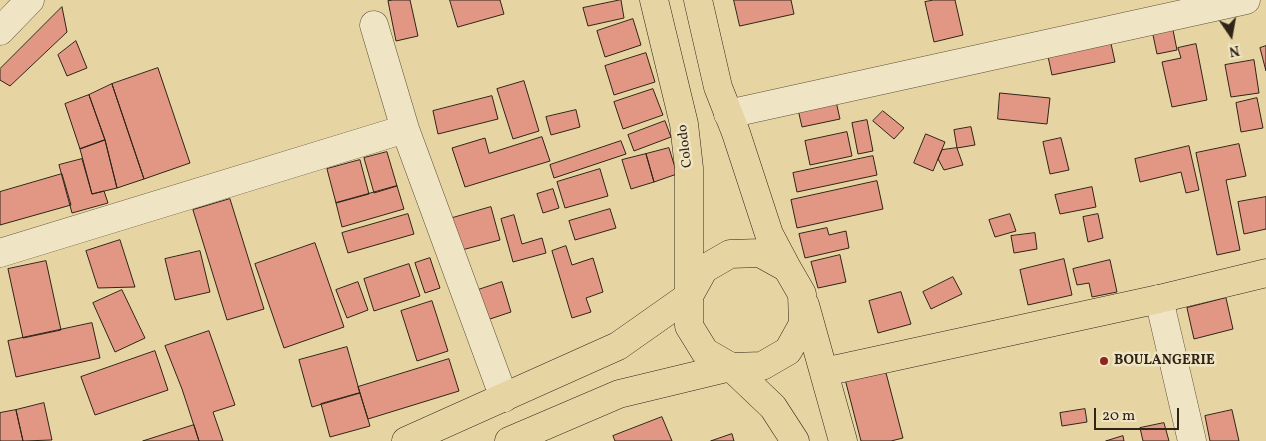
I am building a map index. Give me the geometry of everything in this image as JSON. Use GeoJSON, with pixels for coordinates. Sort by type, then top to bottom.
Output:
{"type":"FeatureCollection","features":[{"type":"Feature","properties":{"kind":"main road","name":"Colodo"},"geometry":{"type":"LineString","coordinates":[[654,0],[684,124],[689,168],[689,296]]}},
{"type":"Feature","properties":{"kind":"main road"},"geometry":{"type":"LineString","coordinates":[[698,0],[718,88],[736,133],[769,234],[802,294],[843,441]]}},
{"type":"Feature","properties":{"kind":"main road"},"geometry":{"type":"LineString","coordinates":[[406,441],[618,346],[689,296],[704,269],[730,254],[760,253],[786,268]]}},
{"type":"Feature","properties":{"kind":"main road"},"geometry":{"type":"LineString","coordinates":[[824,372],[1159,299],[1266,273]]}},
{"type":"Feature","properties":{"kind":"main road"},"geometry":{"type":"LineString","coordinates":[[513,440],[619,394],[731,366],[762,366],[788,351],[803,324],[802,294]]}},
{"type":"Feature","properties":{"kind":"main road"},"geometry":{"type":"LineString","coordinates":[[689,296],[689,326],[705,352],[731,366],[773,407],[795,441]]}},
{"type":"Feature","properties":{"kind":"street"},"geometry":{"type":"LineString","coordinates":[[0,31],[30,0]]}},
{"type":"Feature","properties":{"kind":"street"},"geometry":{"type":"LineString","coordinates":[[728,114],[1246,0]]}},
{"type":"Feature","properties":{"kind":"street"},"geometry":{"type":"LineString","coordinates":[[374,25],[405,129],[504,398]]}},
{"type":"Feature","properties":{"kind":"street"},"geometry":{"type":"LineString","coordinates":[[0,253],[405,129]]}},
{"type":"Feature","properties":{"kind":"street"},"geometry":{"type":"LineString","coordinates":[[1159,299],[1192,441]]}},
{"type":"Feature","properties":{"kind":"building"},"geometry":{"type":"Polygon","coordinates":[[[410,0],[418,36],[396,41],[388,1],[410,0]]]}},
{"type":"Feature","properties":{"kind":"building"},"geometry":{"type":"Polygon","coordinates":[[[450,0],[500,0],[504,14],[458,27],[450,0]]]}},
{"type":"Feature","properties":{"kind":"building"},"geometry":{"type":"Polygon","coordinates":[[[621,0],[624,18],[588,26],[583,8],[621,0]]]}},
{"type":"Feature","properties":{"kind":"building"},"geometry":{"type":"Polygon","coordinates":[[[734,0],[791,0],[794,14],[740,26],[734,0]]]}},
{"type":"Feature","properties":{"kind":"building"},"geometry":{"type":"Polygon","coordinates":[[[955,0],[963,35],[934,42],[925,2],[955,0]]]}},
{"type":"Feature","properties":{"kind":"building"},"geometry":{"type":"Polygon","coordinates":[[[62,7],[67,32],[10,86],[0,80],[0,69],[62,7]]]}},
{"type":"Feature","properties":{"kind":"building"},"geometry":{"type":"Polygon","coordinates":[[[633,19],[641,45],[605,57],[597,31],[633,19]]]}},
{"type":"Feature","properties":{"kind":"building"},"geometry":{"type":"Polygon","coordinates":[[[1173,30],[1177,50],[1157,54],[1153,35],[1173,30]]]}},
{"type":"Feature","properties":{"kind":"building"},"geometry":{"type":"Polygon","coordinates":[[[1110,39],[1115,62],[1052,75],[1047,52],[1110,39]]]}},
{"type":"Feature","properties":{"kind":"building"},"geometry":{"type":"Polygon","coordinates":[[[76,41],[87,68],[67,76],[58,55],[76,41]]]}},
{"type":"Feature","properties":{"kind":"building"},"geometry":{"type":"Polygon","coordinates":[[[1196,44],[1207,100],[1172,107],[1162,62],[1181,58],[1178,48],[1196,44]]]}},
{"type":"Feature","properties":{"kind":"building"},"geometry":{"type":"Polygon","coordinates":[[[1266,46],[1266,71],[1260,48],[1266,46]]]}},
{"type":"Feature","properties":{"kind":"building"},"geometry":{"type":"Polygon","coordinates":[[[646,53],[655,82],[614,95],[605,66],[646,53]]]}},
{"type":"Feature","properties":{"kind":"building"},"geometry":{"type":"Polygon","coordinates":[[[1254,60],[1259,93],[1231,97],[1225,65],[1254,60]]]}},
{"type":"Feature","properties":{"kind":"building"},"geometry":{"type":"Polygon","coordinates":[[[158,68],[190,163],[144,179],[112,84],[158,68]]]}},
{"type":"Feature","properties":{"kind":"building"},"geometry":{"type":"Polygon","coordinates":[[[524,81],[539,131],[513,139],[497,89],[524,81]]]}},
{"type":"Feature","properties":{"kind":"building"},"geometry":{"type":"Polygon","coordinates":[[[112,84],[144,179],[117,188],[105,140],[89,95],[112,84]]]}},
{"type":"Feature","properties":{"kind":"building"},"geometry":{"type":"Polygon","coordinates":[[[653,89],[663,115],[623,129],[614,102],[653,89]]]}},
{"type":"Feature","properties":{"kind":"building"},"geometry":{"type":"Polygon","coordinates":[[[1000,93],[1050,98],[1047,124],[998,119],[1000,93]]]}},
{"type":"Feature","properties":{"kind":"building"},"geometry":{"type":"Polygon","coordinates":[[[89,95],[105,140],[80,149],[65,104],[89,95]]]}},
{"type":"Feature","properties":{"kind":"building"},"geometry":{"type":"Polygon","coordinates":[[[492,96],[498,119],[438,134],[433,111],[492,96]]]}},
{"type":"Feature","properties":{"kind":"building"},"geometry":{"type":"Polygon","coordinates":[[[835,97],[840,119],[802,127],[797,105],[835,97]]]}},
{"type":"Feature","properties":{"kind":"building"},"geometry":{"type":"Polygon","coordinates":[[[1257,98],[1263,128],[1241,132],[1236,103],[1257,98]]]}},
{"type":"Feature","properties":{"kind":"building"},"geometry":{"type":"Polygon","coordinates":[[[576,110],[580,127],[551,135],[546,117],[576,110]]]}},
{"type":"Feature","properties":{"kind":"building"},"geometry":{"type":"Polygon","coordinates":[[[883,111],[904,128],[894,139],[873,121],[883,111]]]}},
{"type":"Feature","properties":{"kind":"building"},"geometry":{"type":"Polygon","coordinates":[[[867,120],[873,151],[858,154],[852,123],[867,120]]]}},
{"type":"Feature","properties":{"kind":"building"},"geometry":{"type":"Polygon","coordinates":[[[665,121],[671,137],[634,151],[628,135],[665,121]]]}},
{"type":"Feature","properties":{"kind":"building"},"geometry":{"type":"Polygon","coordinates":[[[971,127],[975,145],[957,148],[954,130],[971,127]]]}},
{"type":"Feature","properties":{"kind":"building"},"geometry":{"type":"Polygon","coordinates":[[[847,132],[852,156],[810,165],[805,141],[847,132]]]}},
{"type":"Feature","properties":{"kind":"building"},"geometry":{"type":"Polygon","coordinates":[[[926,134],[945,142],[933,171],[914,163],[926,134]]]}},
{"type":"Feature","properties":{"kind":"building"},"geometry":{"type":"Polygon","coordinates":[[[542,137],[550,161],[465,187],[452,148],[485,138],[489,153],[542,137]]]}},
{"type":"Feature","properties":{"kind":"building"},"geometry":{"type":"Polygon","coordinates":[[[1061,138],[1069,170],[1050,174],[1043,142],[1061,138]]]}},
{"type":"Feature","properties":{"kind":"building"},"geometry":{"type":"Polygon","coordinates":[[[105,140],[117,188],[92,194],[80,149],[105,140]]]}},
{"type":"Feature","properties":{"kind":"building"},"geometry":{"type":"Polygon","coordinates":[[[621,141],[626,154],[554,178],[550,165],[621,141]]]}},
{"type":"Feature","properties":{"kind":"building"},"geometry":{"type":"Polygon","coordinates":[[[1239,144],[1246,176],[1226,180],[1240,250],[1217,255],[1196,153],[1239,144]]]}},
{"type":"Feature","properties":{"kind":"building"},"geometry":{"type":"Polygon","coordinates":[[[1189,146],[1199,190],[1186,193],[1181,172],[1140,182],[1135,159],[1189,146]]]}},
{"type":"Feature","properties":{"kind":"building"},"geometry":{"type":"Polygon","coordinates":[[[669,148],[677,174],[654,182],[646,154],[669,148]]]}},
{"type":"Feature","properties":{"kind":"building"},"geometry":{"type":"Polygon","coordinates":[[[957,148],[963,165],[944,170],[938,159],[942,150],[957,148]]]}},
{"type":"Feature","properties":{"kind":"building"},"geometry":{"type":"Polygon","coordinates":[[[387,152],[397,186],[374,193],[364,158],[387,152]]]}},
{"type":"Feature","properties":{"kind":"building"},"geometry":{"type":"Polygon","coordinates":[[[646,154],[654,182],[631,189],[622,160],[646,154]]]}},
{"type":"Feature","properties":{"kind":"building"},"geometry":{"type":"Polygon","coordinates":[[[873,156],[877,175],[797,192],[793,173],[873,156]]]}},
{"type":"Feature","properties":{"kind":"building"},"geometry":{"type":"Polygon","coordinates":[[[82,159],[92,194],[104,191],[108,203],[72,213],[59,165],[82,159]]]}},
{"type":"Feature","properties":{"kind":"building"},"geometry":{"type":"Polygon","coordinates":[[[360,160],[369,194],[336,203],[327,169],[360,160]]]}},
{"type":"Feature","properties":{"kind":"building"},"geometry":{"type":"Polygon","coordinates":[[[600,169],[608,196],[565,208],[557,182],[600,169]]]}},
{"type":"Feature","properties":{"kind":"building"},"geometry":{"type":"Polygon","coordinates":[[[62,174],[71,205],[0,225],[0,192],[62,174]]]}},
{"type":"Feature","properties":{"kind":"building"},"geometry":{"type":"Polygon","coordinates":[[[877,181],[883,209],[797,228],[791,200],[877,181]]]}},
{"type":"Feature","properties":{"kind":"building"},"geometry":{"type":"Polygon","coordinates":[[[397,186],[404,209],[342,227],[336,203],[397,186]]]}},
{"type":"Feature","properties":{"kind":"building"},"geometry":{"type":"Polygon","coordinates":[[[1092,187],[1096,207],[1060,214],[1055,195],[1092,187]]]}},
{"type":"Feature","properties":{"kind":"building"},"geometry":{"type":"Polygon","coordinates":[[[553,189],[559,208],[543,213],[537,194],[553,189]]]}},
{"type":"Feature","properties":{"kind":"building"},"geometry":{"type":"Polygon","coordinates":[[[1266,197],[1266,229],[1244,234],[1238,202],[1266,197]]]}},
{"type":"Feature","properties":{"kind":"building"},"geometry":{"type":"Polygon","coordinates":[[[230,199],[264,309],[227,320],[193,210],[230,199]]]}},
{"type":"Feature","properties":{"kind":"building"},"geometry":{"type":"Polygon","coordinates":[[[491,207],[500,240],[458,251],[449,219],[491,207]]]}},
{"type":"Feature","properties":{"kind":"building"},"geometry":{"type":"Polygon","coordinates":[[[610,209],[616,228],[575,240],[569,221],[610,209]]]}},
{"type":"Feature","properties":{"kind":"building"},"geometry":{"type":"Polygon","coordinates":[[[408,214],[414,234],[348,253],[342,233],[408,214]]]}},
{"type":"Feature","properties":{"kind":"building"},"geometry":{"type":"Polygon","coordinates":[[[1010,214],[1016,231],[995,237],[989,220],[1010,214]]]}},
{"type":"Feature","properties":{"kind":"building"},"geometry":{"type":"Polygon","coordinates":[[[1098,214],[1103,238],[1088,242],[1083,217],[1098,214]]]}},
{"type":"Feature","properties":{"kind":"building"},"geometry":{"type":"Polygon","coordinates":[[[514,215],[522,244],[542,238],[546,253],[513,262],[501,219],[514,215]]]}},
{"type":"Feature","properties":{"kind":"building"},"geometry":{"type":"Polygon","coordinates":[[[827,228],[829,235],[846,231],[849,248],[805,258],[799,234],[827,228]]]}},
{"type":"Feature","properties":{"kind":"building"},"geometry":{"type":"Polygon","coordinates":[[[1035,233],[1037,249],[1014,253],[1011,236],[1035,233]]]}},
{"type":"Feature","properties":{"kind":"building"},"geometry":{"type":"Polygon","coordinates":[[[120,240],[135,287],[98,288],[86,251],[120,240]]]}},
{"type":"Feature","properties":{"kind":"building"},"geometry":{"type":"Polygon","coordinates":[[[315,243],[344,327],[284,348],[255,264],[315,243]]]}},
{"type":"Feature","properties":{"kind":"building"},"geometry":{"type":"Polygon","coordinates":[[[566,246],[572,265],[593,258],[603,292],[586,298],[591,312],[572,318],[552,251],[566,246]]]}},
{"type":"Feature","properties":{"kind":"building"},"geometry":{"type":"Polygon","coordinates":[[[200,251],[210,292],[175,300],[165,259],[200,251]]]}},
{"type":"Feature","properties":{"kind":"building"},"geometry":{"type":"Polygon","coordinates":[[[840,255],[846,282],[818,288],[811,262],[840,255]]]}},
{"type":"Feature","properties":{"kind":"building"},"geometry":{"type":"Polygon","coordinates":[[[430,258],[440,288],[425,293],[415,263],[430,258]]]}},
{"type":"Feature","properties":{"kind":"building"},"geometry":{"type":"Polygon","coordinates":[[[1064,259],[1072,295],[1028,305],[1020,270],[1064,259]]]}},
{"type":"Feature","properties":{"kind":"building"},"geometry":{"type":"Polygon","coordinates":[[[1110,260],[1117,292],[1092,297],[1089,283],[1077,285],[1073,269],[1110,260]]]}},
{"type":"Feature","properties":{"kind":"building"},"geometry":{"type":"Polygon","coordinates":[[[46,261],[61,330],[23,338],[8,269],[46,261]]]}},
{"type":"Feature","properties":{"kind":"building"},"geometry":{"type":"Polygon","coordinates":[[[409,264],[420,296],[374,311],[364,279],[409,264]]]}},
{"type":"Feature","properties":{"kind":"building"},"geometry":{"type":"Polygon","coordinates":[[[953,277],[962,294],[931,309],[923,292],[953,277]]]}},
{"type":"Feature","properties":{"kind":"building"},"geometry":{"type":"Polygon","coordinates":[[[358,282],[368,310],[347,318],[336,290],[358,282]]]}},
{"type":"Feature","properties":{"kind":"building"},"geometry":{"type":"Polygon","coordinates":[[[502,282],[511,312],[481,322],[472,292],[502,282]]]}},
{"type":"Feature","properties":{"kind":"building"},"geometry":{"type":"Polygon","coordinates":[[[122,290],[145,338],[115,352],[93,303],[122,290]]]}},
{"type":"Feature","properties":{"kind":"building"},"geometry":{"type":"Polygon","coordinates":[[[901,292],[911,324],[878,333],[869,301],[901,292]]]}},
{"type":"Feature","properties":{"kind":"building"},"geometry":{"type":"Polygon","coordinates":[[[1226,298],[1233,329],[1194,339],[1187,308],[1226,298]]]}},
{"type":"Feature","properties":{"kind":"building"},"geometry":{"type":"Polygon","coordinates":[[[432,301],[448,351],[417,361],[401,311],[432,301]]]}},
{"type":"Feature","properties":{"kind":"building"},"geometry":{"type":"Polygon","coordinates":[[[92,323],[100,358],[16,377],[8,341],[92,323]]]}},
{"type":"Feature","properties":{"kind":"building"},"geometry":{"type":"Polygon","coordinates":[[[209,331],[235,405],[213,412],[223,441],[199,441],[182,389],[165,346],[209,331]]]}},
{"type":"Feature","properties":{"kind":"building"},"geometry":{"type":"Polygon","coordinates":[[[347,347],[360,393],[312,407],[299,360],[347,347]]]}},
{"type":"Feature","properties":{"kind":"building"},"geometry":{"type":"Polygon","coordinates":[[[155,351],[168,390],[95,415],[81,377],[155,351]]]}},
{"type":"Feature","properties":{"kind":"building"},"geometry":{"type":"Polygon","coordinates":[[[449,359],[459,391],[368,419],[358,387],[449,359]]]}},
{"type":"Feature","properties":{"kind":"building"},"geometry":{"type":"Polygon","coordinates":[[[885,369],[903,438],[891,441],[861,441],[845,379],[885,369]]]}},
{"type":"Feature","properties":{"kind":"building"},"geometry":{"type":"Polygon","coordinates":[[[360,393],[370,426],[330,437],[321,404],[360,393]]]}},
{"type":"Feature","properties":{"kind":"building"},"geometry":{"type":"Polygon","coordinates":[[[44,403],[52,440],[23,441],[16,410],[44,403]]]}},
{"type":"Feature","properties":{"kind":"building"},"geometry":{"type":"Polygon","coordinates":[[[1085,409],[1087,422],[1062,426],[1060,413],[1085,409]]]}},
{"type":"Feature","properties":{"kind":"building"},"geometry":{"type":"Polygon","coordinates":[[[16,410],[23,441],[0,441],[0,413],[16,410]]]}},
{"type":"Feature","properties":{"kind":"building"},"geometry":{"type":"Polygon","coordinates":[[[1232,410],[1239,441],[1210,441],[1205,416],[1232,410]]]}},
{"type":"Feature","properties":{"kind":"building"},"geometry":{"type":"Polygon","coordinates":[[[662,417],[672,441],[615,441],[613,436],[662,417]]]}},
{"type":"Feature","properties":{"kind":"building"},"geometry":{"type":"Polygon","coordinates":[[[1164,423],[1169,441],[1143,441],[1140,428],[1164,423]]]}},
{"type":"Feature","properties":{"kind":"building"},"geometry":{"type":"Polygon","coordinates":[[[194,425],[199,441],[143,441],[194,425]]]}},
{"type":"Feature","properties":{"kind":"building"},"geometry":{"type":"Polygon","coordinates":[[[732,434],[734,441],[711,441],[732,434]]]}},
{"type":"Feature","properties":{"kind":"building"},"geometry":{"type":"Polygon","coordinates":[[[1123,436],[1124,441],[1106,441],[1123,436]]]}},
{"type":"Feature","properties":{"kind":"place","name":"BOULANGERIE"},"geometry":{"type":"Point","coordinates":[1104,361]}}]}
